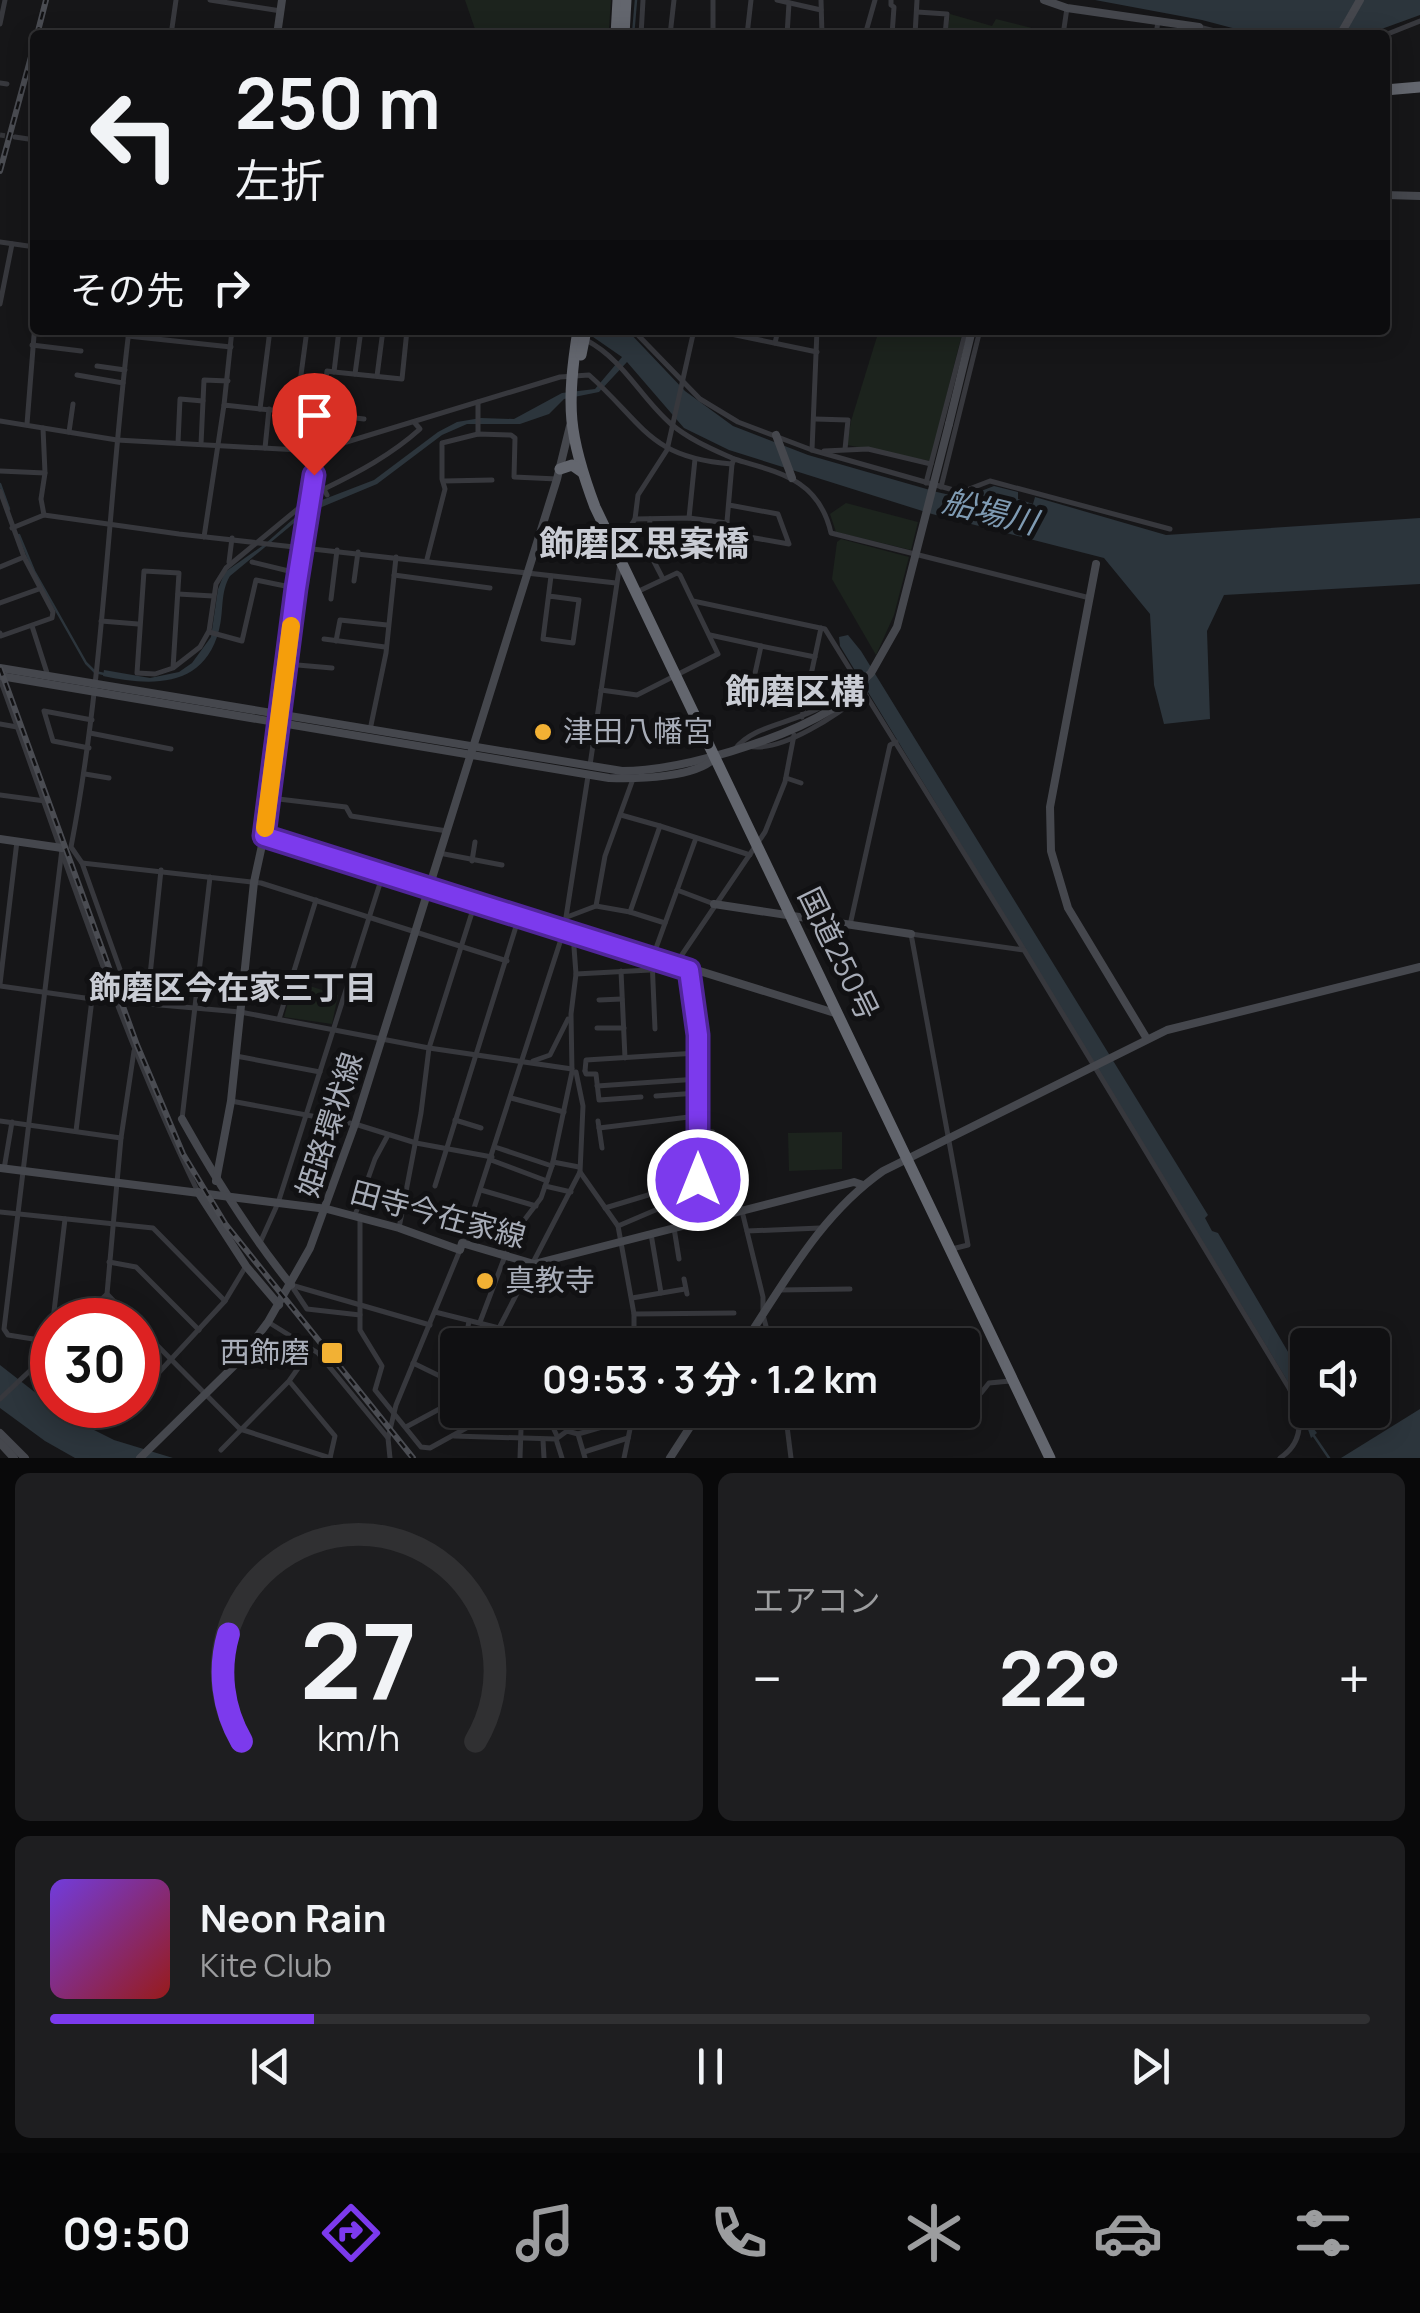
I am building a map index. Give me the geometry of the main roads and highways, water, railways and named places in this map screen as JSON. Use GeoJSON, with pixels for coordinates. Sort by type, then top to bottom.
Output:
{"type":"FeatureCollection","features":[{"type":"Feature","properties":{"kind":"highway"},"geometry":{"type":"LineString","coordinates":[[616,30],[618,0]]}},
{"type":"Feature","properties":{"kind":"highway"},"geometry":{"type":"LineString","coordinates":[[624,30],[626,0]]}},
{"type":"Feature","properties":{"kind":"highway"},"geometry":{"type":"LineString","coordinates":[[1390,90],[1420,87]]}},
{"type":"Feature","properties":{"kind":"highway","name":"国道250号"},"geometry":{"type":"LineString","coordinates":[[579,335],[574,430],[582,472],[716,756],[754,849],[792,916],[1050,1458]]}},
{"type":"Feature","properties":{"kind":"highway"},"geometry":{"type":"LineString","coordinates":[[558,474],[572,465],[582,472]]}},
{"type":"Feature","properties":{"kind":"water"},"geometry":{"type":"Polygon","coordinates":[[[1095,0],[1420,0],[1420,15],[1379,30],[1240,30],[1095,0]]]}},
{"type":"Feature","properties":{"kind":"water","name":"船場川"},"geometry":{"type":"Polygon","coordinates":[[[590,335],[632,335],[685,391],[733,426],[808,455],[963,498],[994,486],[1018,492],[1018,499],[1033,504],[1035,497],[1166,535],[1420,518],[1420,584],[1224,595],[1207,631],[1210,719],[1164,724],[1154,685],[1150,614],[1104,558],[932,514],[729,450],[684,428],[627,362],[599,392],[564,399],[549,414],[520,424],[467,424],[442,435],[377,484],[305,514],[230,576],[212,649],[188,673],[156,681],[103,676],[104,670],[150,678],[179,672],[192,663],[211,637],[218,589],[225,572],[265,544],[309,505],[374,480],[457,422],[514,419],[562,393],[595,389],[622,357],[590,335]]]}},
{"type":"Feature","properties":{"kind":"water"},"geometry":{"type":"Polygon","coordinates":[[[848,635],[861,651],[1208,1215],[1205,1218],[1212,1231],[1218,1233],[1290,1355],[1290,1385],[840,646],[839,637],[848,635]]]}},
{"type":"Feature","properties":{"kind":"water"},"geometry":{"type":"Polygon","coordinates":[[[0,1365],[30,1388],[30,1428],[90,1428],[114,1440],[173,1458],[75,1458],[45,1441],[0,1408],[0,1365]]]}},
{"type":"Feature","properties":{"kind":"water"},"geometry":{"type":"Polygon","coordinates":[[[1420,1409],[1420,1458],[1341,1458],[1390,1428],[1420,1409]]]}},
{"type":"Feature","properties":{"kind":"waterway"},"geometry":{"type":"LineString","coordinates":[[633,30],[636,0]]}},
{"type":"Feature","properties":{"kind":"waterway"},"geometry":{"type":"LineString","coordinates":[[0,484],[9,509]]}},
{"type":"Feature","properties":{"kind":"waterway"},"geometry":{"type":"LineString","coordinates":[[19,535],[34,571],[86,663],[104,674]]}},
{"type":"Feature","properties":{"kind":"waterway"},"geometry":{"type":"LineString","coordinates":[[1314,1436],[1329,1458]]}},
{"type":"Feature","properties":{"kind":"tunnel"},"geometry":{"type":"LineString","coordinates":[[0,135],[15,137]]}},
{"type":"Feature","properties":{"kind":"railway"},"geometry":{"type":"LineString","coordinates":[[38,30],[46,0]]}},
{"type":"Feature","properties":{"kind":"railway"},"geometry":{"type":"LineString","coordinates":[[0,171],[30,60]]}},
{"type":"Feature","properties":{"kind":"railway"},"geometry":{"type":"LineString","coordinates":[[0,668],[137,1045],[183,1154],[226,1225],[413,1458]]}},
{"type":"Feature","properties":{"kind":"place","name":"津田八幡宮"},"geometry":{"type":"Point","coordinates":[543,732]}},
{"type":"Feature","properties":{"kind":"place","name":"真教寺"},"geometry":{"type":"Point","coordinates":[485,1281]}},
{"type":"Feature","properties":{"kind":"place","name":"西飾磨"},"geometry":{"type":"Point","coordinates":[332,1353]}},
{"type":"Feature","properties":{"kind":"district","name":"飾磨区思案橋"},"geometry":{"type":"Point","coordinates":[644,544]}},
{"type":"Feature","properties":{"kind":"district","name":"飾磨区構"},"geometry":{"type":"Point","coordinates":[795,692]}},
{"type":"Feature","properties":{"kind":"district","name":"飾磨区今在家三丁目"},"geometry":{"type":"Point","coordinates":[233,988]}}]}
